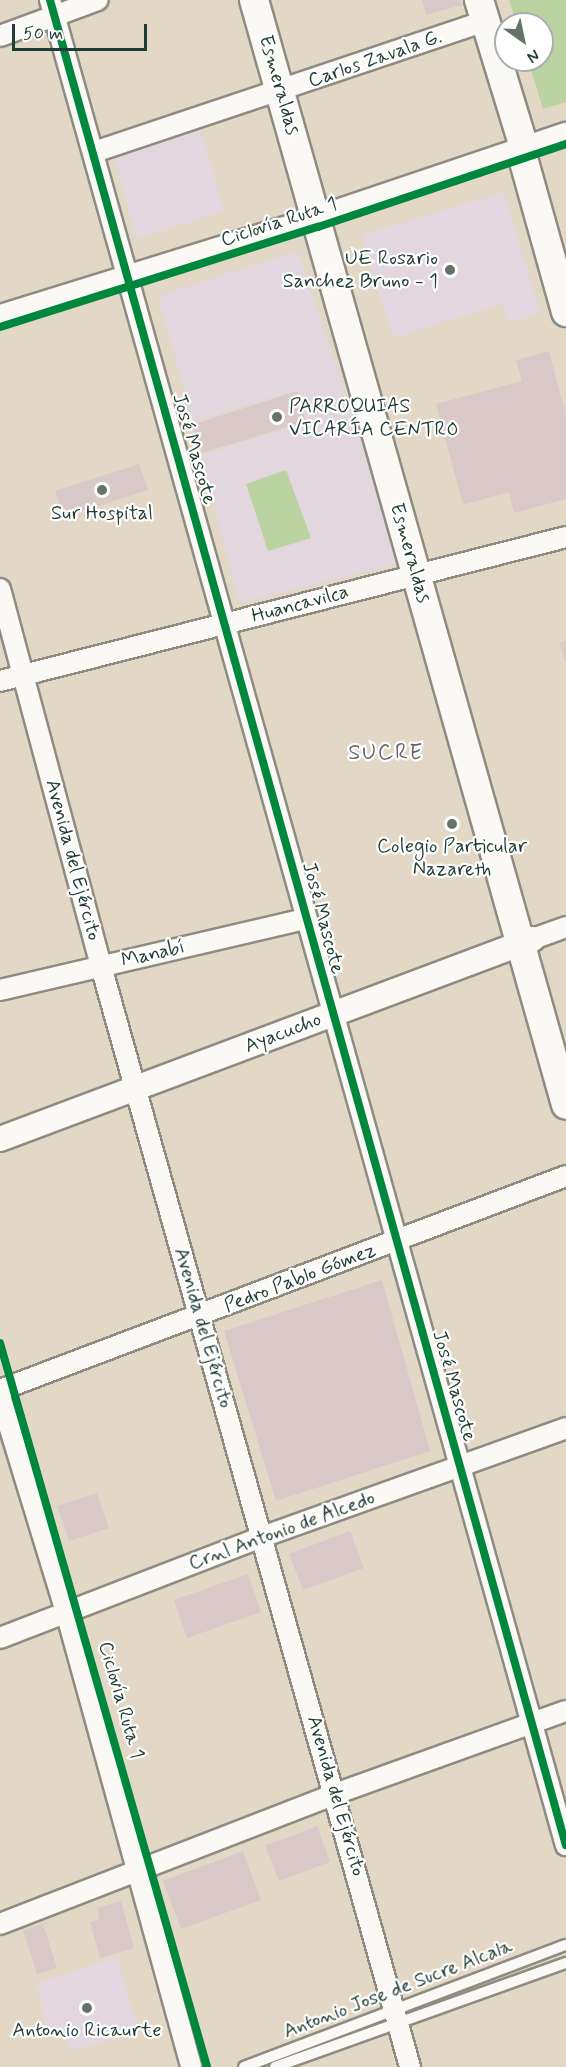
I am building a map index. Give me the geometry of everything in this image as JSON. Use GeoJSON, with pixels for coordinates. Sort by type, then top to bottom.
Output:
{"type":"FeatureCollection","features":[{"type":"Feature","properties":{"kind":"main road","name":"Esmeraldas"},"geometry":{"type":"LineString","coordinates":[[254,0],[288,88]]}},
{"type":"Feature","properties":{"kind":"main road","name":"Esmeraldas"},"geometry":{"type":"LineString","coordinates":[[269,0],[288,88],[322,214],[527,941],[566,1105]]}},
{"type":"Feature","properties":{"kind":"main road"},"geometry":{"type":"LineString","coordinates":[[482,11],[524,147],[523,158],[566,312]]}},
{"type":"Feature","properties":{"kind":"main road"},"geometry":{"type":"LineString","coordinates":[[524,147],[532,155],[566,271]]}},
{"type":"Feature","properties":{"kind":"main road","name":"Esmeraldas"},"geometry":{"type":"LineString","coordinates":[[527,941],[566,1052]]}},
{"type":"Feature","properties":{"kind":"street"},"geometry":{"type":"LineString","coordinates":[[0,36],[53,8],[98,0]]}},
{"type":"Feature","properties":{"kind":"street","name":"José Mascote"},"geometry":{"type":"LineString","coordinates":[[53,8],[126,275],[226,624],[395,1242],[566,1845]]}},
{"type":"Feature","properties":{"kind":"street","name":"Carlos Zavala G."},"geometry":{"type":"LineString","coordinates":[[94,152],[288,88],[482,11]]}},
{"type":"Feature","properties":{"kind":"street"},"geometry":{"type":"LineString","coordinates":[[0,315],[322,214],[566,133]]}},
{"type":"Feature","properties":{"kind":"street","name":"Huancavilca"},"geometry":{"type":"LineString","coordinates":[[0,681],[226,624],[421,571],[566,537]]}},
{"type":"Feature","properties":{"kind":"street","name":"Avenida del Ejército"},"geometry":{"type":"LineString","coordinates":[[0,589],[101,966],[336,1794],[410,2067]]}},
{"type":"Feature","properties":{"kind":"street","name":"Manabí"},"geometry":{"type":"LineString","coordinates":[[0,990],[305,919]]}},
{"type":"Feature","properties":{"kind":"street","name":"Ayacucho"},"geometry":{"type":"LineString","coordinates":[[0,1139],[566,927]]}},
{"type":"Feature","properties":{"kind":"street","name":"Pedro Pablo Gómez"},"geometry":{"type":"LineString","coordinates":[[0,1390],[199,1317],[566,1176]]}},
{"type":"Feature","properties":{"kind":"street"},"geometry":{"type":"LineString","coordinates":[[0,1396],[66,1612],[191,2067]]}},
{"type":"Feature","properties":{"kind":"street","name":"Crnl Antonio de Alcedo"},"geometry":{"type":"LineString","coordinates":[[0,1638],[262,1537],[566,1428]]}},
{"type":"Feature","properties":{"kind":"street"},"geometry":{"type":"LineString","coordinates":[[0,1924],[336,1794],[566,1711]]}},
{"type":"Feature","properties":{"kind":"lane","name":"Antonio Jose de Sucre Alcala"},"geometry":{"type":"LineString","coordinates":[[275,2067],[566,1945]]}},
{"type":"Feature","properties":{"kind":"lane","name":"Antonio Jose de Sucre Alcala"},"geometry":{"type":"LineString","coordinates":[[244,2067],[396,2016],[566,1963]]}},
{"type":"Feature","properties":{"kind":"shaded area"},"geometry":{"type":"Polygon","coordinates":[[[200,126],[224,211],[137,239],[113,153],[200,126]]]}},
{"type":"Feature","properties":{"kind":"shaded area","name":"UE Rosario Sanchez Bruno - 1"},"geometry":{"type":"Polygon","coordinates":[[[504,192],[540,313],[508,323],[502,304],[393,338],[362,235],[504,192]]]}},
{"type":"Feature","properties":{"kind":"shaded area"},"geometry":{"type":"Polygon","coordinates":[[[298,251],[401,563],[239,603],[202,455],[307,422],[297,390],[193,422],[158,296],[298,251]]]}},
{"type":"Feature","properties":{"kind":"shaded area","name":"Antonio Ricaurte"},"geometry":{"type":"Polygon","coordinates":[[[117,1957],[139,2033],[72,2051],[64,2033],[47,2033],[37,1983],[117,1957]]]}},
{"type":"Feature","properties":{"kind":"green space"},"geometry":{"type":"Polygon","coordinates":[[[509,0],[566,0],[566,102],[543,109],[532,72],[554,72],[554,12],[513,12],[509,0]]]}},
{"type":"Feature","properties":{"kind":"green space"},"geometry":{"type":"Polygon","coordinates":[[[286,470],[311,538],[268,551],[246,484],[286,470]]]}},
{"type":"Feature","properties":{"kind":"building"},"geometry":{"type":"Polygon","coordinates":[[[422,0],[460,0],[462,5],[426,15],[422,0]]]}},
{"type":"Feature","properties":{"kind":"building"},"geometry":{"type":"Polygon","coordinates":[[[549,351],[566,415],[566,499],[514,513],[509,492],[463,505],[436,404],[522,381],[516,360],[549,351]]]}},
{"type":"Feature","properties":{"kind":"building"},"geometry":{"type":"Polygon","coordinates":[[[297,391],[306,421],[202,453],[192,425],[297,391]]]}},
{"type":"Feature","properties":{"kind":"building","name":"Sur Hospital"},"geometry":{"type":"Polygon","coordinates":[[[139,464],[148,490],[64,517],[55,491],[139,464]]]}},
{"type":"Feature","properties":{"kind":"building"},"geometry":{"type":"Polygon","coordinates":[[[566,641],[566,661],[565,661],[560,643],[566,641]]]}},
{"type":"Feature","properties":{"kind":"building"},"geometry":{"type":"Polygon","coordinates":[[[382,1280],[430,1451],[276,1501],[224,1331],[382,1280]]]}},
{"type":"Feature","properties":{"kind":"building"},"geometry":{"type":"Polygon","coordinates":[[[97,1493],[109,1528],[69,1541],[57,1506],[97,1493]]]}},
{"type":"Feature","properties":{"kind":"building"},"geometry":{"type":"Polygon","coordinates":[[[350,1531],[364,1568],[303,1590],[289,1554],[350,1531]]]}},
{"type":"Feature","properties":{"kind":"building"},"geometry":{"type":"Polygon","coordinates":[[[248,1574],[261,1612],[187,1638],[174,1600],[248,1574]]]}},
{"type":"Feature","properties":{"kind":"building"},"geometry":{"type":"Polygon","coordinates":[[[317,1826],[330,1862],[279,1881],[265,1846],[317,1826]]]}},
{"type":"Feature","properties":{"kind":"building"},"geometry":{"type":"Polygon","coordinates":[[[243,1851],[261,1900],[181,1929],[163,1881],[243,1851]]]}},
{"type":"Feature","properties":{"kind":"building"},"geometry":{"type":"Polygon","coordinates":[[[121,1901],[134,1948],[100,1958],[90,1922],[100,1919],[97,1908],[121,1901]]]}},
{"type":"Feature","properties":{"kind":"building"},"geometry":{"type":"Polygon","coordinates":[[[43,1924],[57,1968],[37,1974],[23,1930],[43,1924]]]}},
{"type":"Feature","properties":{"kind":"cycle path"},"geometry":{"type":"LineString","coordinates":[[50,0],[566,1845]]}},
{"type":"Feature","properties":{"kind":"cycle path","name":"Ciclovía Ruta 1"},"geometry":{"type":"LineString","coordinates":[[0,327],[318,227],[566,144]]}},
{"type":"Feature","properties":{"kind":"cycle path","name":"Ciclovía Ruta 1"},"geometry":{"type":"LineString","coordinates":[[0,1343],[207,2067]]}},
{"type":"Feature","properties":{"kind":"place","name":"UE Rosario Sanchez Bruno - 1"},"geometry":{"type":"Point","coordinates":[450,270]}},
{"type":"Feature","properties":{"kind":"place","name":"PARROQUIAS VICARÍA CENTRO"},"geometry":{"type":"Point","coordinates":[277,417]}},
{"type":"Feature","properties":{"kind":"place","name":"Sur Hospital"},"geometry":{"type":"Point","coordinates":[102,490]}},
{"type":"Feature","properties":{"kind":"place","name":"Colegio Particular Nazareth"},"geometry":{"type":"Point","coordinates":[452,824]}},
{"type":"Feature","properties":{"kind":"place","name":"Antonio Ricaurte"},"geometry":{"type":"Point","coordinates":[87,2008]}},
{"type":"Feature","properties":{"kind":"district","name":"SUCRE"},"geometry":{"type":"Point","coordinates":[386,754]}}]}
